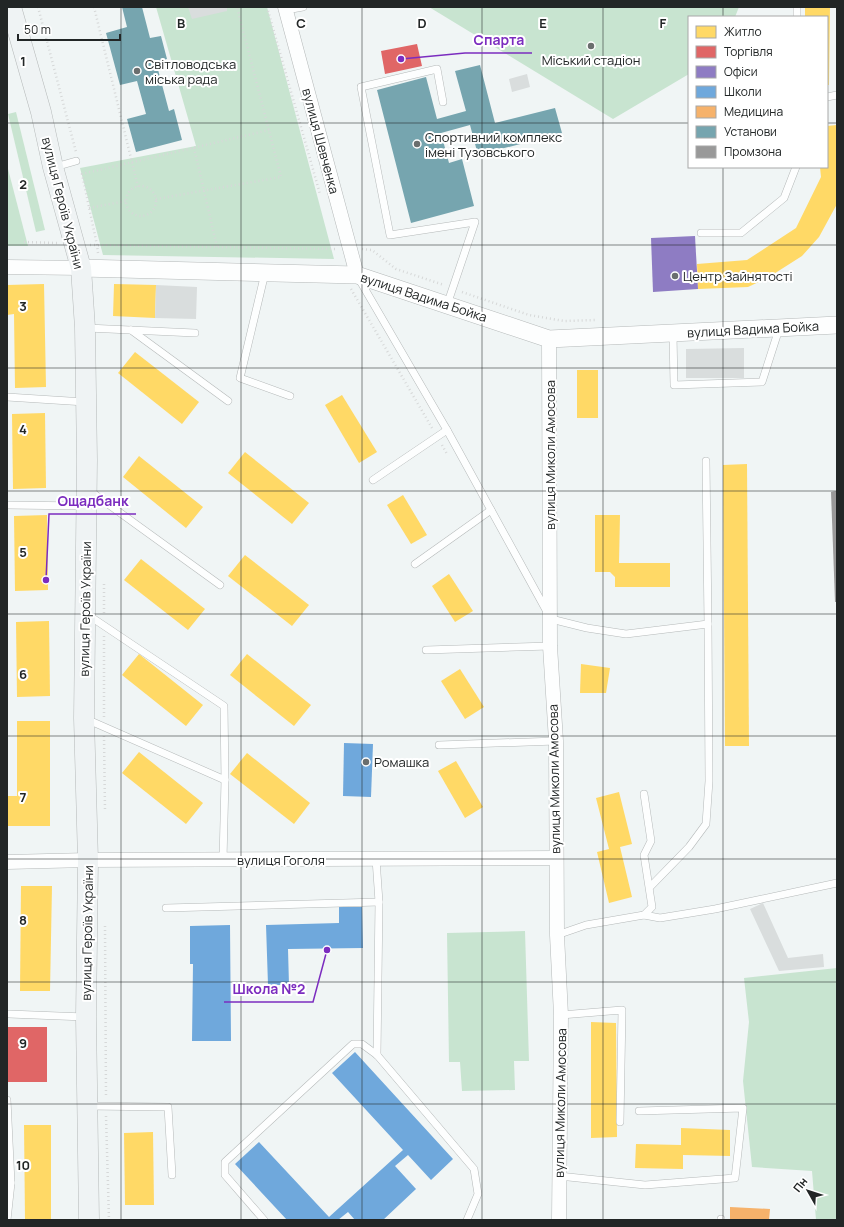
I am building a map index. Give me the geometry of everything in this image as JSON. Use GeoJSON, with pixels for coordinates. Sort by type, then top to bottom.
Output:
{"type":"FeatureCollection","features":[{"type":"Feature","properties":{"kind":"main road","name":"вулиця Героїв України"},"geometry":{"type":"LineString","coordinates":[[11,7],[41,112],[53,167],[74,244],[89,268],[85,328],[86,497],[84,718],[88,860],[86,1017],[97,1106],[89,1220]]}},
{"type":"Feature","properties":{"kind":"street","name":"вулиця Шевченка"},"geometry":{"type":"LineString","coordinates":[[286,9],[357,274]]}},
{"type":"Feature","properties":{"kind":"street","name":"вулиця Вадима Бойка"},"geometry":{"type":"LineString","coordinates":[[7,267],[357,274],[549,339],[837,325]]}},
{"type":"Feature","properties":{"kind":"street","name":"вулиця Миколи Амосова"},"geometry":{"type":"LineString","coordinates":[[549,339],[550,646],[556,741],[557,935],[561,1015],[559,1220]]}},
{"type":"Feature","properties":{"kind":"street","name":"вулиця Гоголя"},"geometry":{"type":"LineString","coordinates":[[7,862],[88,860],[556,858]]}},
{"type":"Feature","properties":{"kind":"lane"},"geometry":{"type":"LineString","coordinates":[[286,9],[303,7]]}},
{"type":"Feature","properties":{"kind":"lane"},"geometry":{"type":"LineString","coordinates":[[443,102],[437,69],[362,87],[390,235],[475,222],[447,305]]}},
{"type":"Feature","properties":{"kind":"lane"},"geometry":{"type":"LineString","coordinates":[[53,167],[78,164]]}},
{"type":"Feature","properties":{"kind":"lane"},"geometry":{"type":"LineString","coordinates":[[701,233],[741,233],[784,198],[796,168]]}},
{"type":"Feature","properties":{"kind":"lane"},"geometry":{"type":"LineString","coordinates":[[265,272],[240,378],[290,396]]}},
{"type":"Feature","properties":{"kind":"lane"},"geometry":{"type":"LineString","coordinates":[[357,274],[447,430],[550,619],[587,628],[626,634],[708,624]]}},
{"type":"Feature","properties":{"kind":"lane"},"geometry":{"type":"LineString","coordinates":[[85,328],[195,333]]}},
{"type":"Feature","properties":{"kind":"lane"},"geometry":{"type":"LineString","coordinates":[[673,333],[674,385],[762,382],[779,328]]}},
{"type":"Feature","properties":{"kind":"lane"},"geometry":{"type":"LineString","coordinates":[[131,330],[228,401]]}},
{"type":"Feature","properties":{"kind":"lane"},"geometry":{"type":"LineString","coordinates":[[7,397],[86,402]]}},
{"type":"Feature","properties":{"kind":"lane"},"geometry":{"type":"LineString","coordinates":[[373,480],[447,430]]}},
{"type":"Feature","properties":{"kind":"lane"},"geometry":{"type":"LineString","coordinates":[[650,887],[689,847],[706,824],[709,781],[706,460]]}},
{"type":"Feature","properties":{"kind":"lane"},"geometry":{"type":"LineString","coordinates":[[7,505],[86,497],[220,585]]}},
{"type":"Feature","properties":{"kind":"lane"},"geometry":{"type":"LineString","coordinates":[[414,564],[491,510]]}},
{"type":"Feature","properties":{"kind":"lane"},"geometry":{"type":"LineString","coordinates":[[85,613],[224,706],[225,780],[223,860]]}},
{"type":"Feature","properties":{"kind":"lane"},"geometry":{"type":"LineString","coordinates":[[426,650],[550,646]]}},
{"type":"Feature","properties":{"kind":"lane"},"geometry":{"type":"LineString","coordinates":[[84,718],[225,780]]}},
{"type":"Feature","properties":{"kind":"lane"},"geometry":{"type":"LineString","coordinates":[[439,745],[556,741]]}},
{"type":"Feature","properties":{"kind":"lane"},"geometry":{"type":"LineString","coordinates":[[644,794],[651,841],[644,855],[652,906],[644,915]]}},
{"type":"Feature","properties":{"kind":"lane"},"geometry":{"type":"LineString","coordinates":[[376,859],[379,902],[377,1055]]}},
{"type":"Feature","properties":{"kind":"lane"},"geometry":{"type":"LineString","coordinates":[[557,935],[586,925],[644,915],[660,918],[715,909],[837,883]]}},
{"type":"Feature","properties":{"kind":"lane"},"geometry":{"type":"LineString","coordinates":[[166,908],[379,902]]}},
{"type":"Feature","properties":{"kind":"lane"},"geometry":{"type":"LineString","coordinates":[[561,1015],[622,1010],[620,1122]]}},
{"type":"Feature","properties":{"kind":"lane"},"geometry":{"type":"LineString","coordinates":[[8,1014],[86,1017]]}},
{"type":"Feature","properties":{"kind":"lane"},"geometry":{"type":"LineString","coordinates":[[264,1220],[225,1175],[225,1162],[353,1044],[362,1044],[377,1055],[474,1169],[478,1194],[467,1220]]}},
{"type":"Feature","properties":{"kind":"lane"},"geometry":{"type":"LineString","coordinates":[[7,1100],[9,1183],[8,1220]]}},
{"type":"Feature","properties":{"kind":"lane"},"geometry":{"type":"LineString","coordinates":[[97,1106],[168,1108],[172,1175]]}},
{"type":"Feature","properties":{"kind":"lane"},"geometry":{"type":"LineString","coordinates":[[559,1176],[645,1185],[735,1178],[743,1108],[639,1111]]}},
{"type":"Feature","properties":{"kind":"path"},"geometry":{"type":"LineString","coordinates":[[38,7],[76,153]]}},
{"type":"Feature","properties":{"kind":"path"},"geometry":{"type":"LineString","coordinates":[[94,7],[138,187]]}},
{"type":"Feature","properties":{"kind":"path"},"geometry":{"type":"LineString","coordinates":[[156,199],[282,177],[237,7]]}},
{"type":"Feature","properties":{"kind":"path"},"geometry":{"type":"LineString","coordinates":[[82,174],[269,130]]}},
{"type":"Feature","properties":{"kind":"path"},"geometry":{"type":"LineString","coordinates":[[194,148],[217,247]]}},
{"type":"Feature","properties":{"kind":"path"},"geometry":{"type":"LineString","coordinates":[[78,164],[82,174],[97,245],[89,268]]}},
{"type":"Feature","properties":{"kind":"path"},"geometry":{"type":"LineString","coordinates":[[138,187],[149,188],[155,194],[156,199],[154,210],[148,215],[140,217],[133,214],[128,209],[126,201],[128,194],[133,188],[138,187]]}},
{"type":"Feature","properties":{"kind":"path"},"geometry":{"type":"LineString","coordinates":[[89,208],[126,201]]}},
{"type":"Feature","properties":{"kind":"path"},"geometry":{"type":"LineString","coordinates":[[24,242],[97,245],[372,250],[396,269],[529,315],[564,321],[603,320]]}},
{"type":"Feature","properties":{"kind":"path"},"geometry":{"type":"LineString","coordinates":[[104,579],[105,813]]}},
{"type":"Feature","properties":{"kind":"path"},"geometry":{"type":"LineString","coordinates":[[105,924],[97,1106],[109,1220]]}},
{"type":"Feature","properties":{"kind":"green space"},"geometry":{"type":"Polygon","coordinates":[[[156,7],[267,7],[334,259],[103,255],[80,168],[196,146],[156,7]]]}},
{"type":"Feature","properties":{"kind":"green space","name":"Міський стадіон"},"geometry":{"type":"Polygon","coordinates":[[[429,7],[739,7],[735,16],[688,16],[688,75],[613,119],[429,7]]]}},
{"type":"Feature","properties":{"kind":"green space"},"geometry":{"type":"Polygon","coordinates":[[[16,112],[45,230],[36,232],[8,114],[16,112]]]}},
{"type":"Feature","properties":{"kind":"green space"},"geometry":{"type":"Polygon","coordinates":[[[7,165],[28,246],[7,246],[7,165]]]}},
{"type":"Feature","properties":{"kind":"green space"},"geometry":{"type":"Polygon","coordinates":[[[525,931],[529,1061],[514,1061],[515,1090],[462,1091],[460,1062],[449,1062],[447,933],[525,931]]]}},
{"type":"Feature","properties":{"kind":"green space"},"geometry":{"type":"Polygon","coordinates":[[[837,968],[837,1220],[816,1220],[812,1171],[752,1167],[743,1081],[749,1022],[744,978],[837,968]]]}},
{"type":"Feature","properties":{"kind":"building: Житло"},"geometry":{"type":"Polygon","coordinates":[[[805,7],[830,7],[829,85],[828,16],[805,16],[805,7]]]}},
{"type":"Feature","properties":{"kind":"building: Житло"},"geometry":{"type":"Polygon","coordinates":[[[837,125],[837,204],[819,237],[802,256],[769,277],[748,287],[698,289],[697,264],[747,260],[796,228],[821,177],[820,168],[828,168],[828,126],[837,125]]]}},
{"type":"Feature","properties":{"kind":"building: Житло"},"geometry":{"type":"Polygon","coordinates":[[[44,284],[46,387],[15,388],[14,314],[7,315],[7,285],[44,284]]]}},
{"type":"Feature","properties":{"kind":"building: Житло"},"geometry":{"type":"Polygon","coordinates":[[[114,284],[156,285],[155,318],[113,316],[114,284]]]}},
{"type":"Feature","properties":{"kind":"building: Житло"},"geometry":{"type":"Polygon","coordinates":[[[135,352],[199,402],[182,424],[118,373],[135,352]]]}},
{"type":"Feature","properties":{"kind":"building: Житло"},"geometry":{"type":"Polygon","coordinates":[[[577,370],[598,370],[598,418],[577,418],[577,370]]]}},
{"type":"Feature","properties":{"kind":"building: Житло"},"geometry":{"type":"Polygon","coordinates":[[[342,395],[377,452],[359,463],[325,405],[342,395]]]}},
{"type":"Feature","properties":{"kind":"building: Житло"},"geometry":{"type":"Polygon","coordinates":[[[45,413],[46,488],[13,489],[12,414],[45,413]]]}},
{"type":"Feature","properties":{"kind":"building: Житло"},"geometry":{"type":"Polygon","coordinates":[[[245,452],[309,503],[292,524],[228,473],[245,452]]]}},
{"type":"Feature","properties":{"kind":"building: Житло"},"geometry":{"type":"Polygon","coordinates":[[[139,456],[203,507],[186,528],[123,477],[139,456]]]}},
{"type":"Feature","properties":{"kind":"building: Житло"},"geometry":{"type":"Polygon","coordinates":[[[747,464],[749,746],[725,746],[723,465],[747,464]]]}},
{"type":"Feature","properties":{"kind":"building: Житло"},"geometry":{"type":"Polygon","coordinates":[[[403,495],[427,535],[411,544],[387,505],[403,495]]]}},
{"type":"Feature","properties":{"kind":"building: Житло"},"geometry":{"type":"Polygon","coordinates":[[[47,515],[48,590],[15,591],[14,516],[47,515]]]}},
{"type":"Feature","properties":{"kind":"building: Житло"},"geometry":{"type":"Polygon","coordinates":[[[595,515],[620,515],[619,563],[670,563],[670,587],[615,587],[615,577],[610,572],[595,572],[595,515]]]}},
{"type":"Feature","properties":{"kind":"building: Житло"},"geometry":{"type":"Polygon","coordinates":[[[245,555],[309,605],[292,626],[228,576],[245,555]]]}},
{"type":"Feature","properties":{"kind":"building: Житло"},"geometry":{"type":"Polygon","coordinates":[[[141,559],[205,609],[188,630],[124,580],[141,559]]]}},
{"type":"Feature","properties":{"kind":"building: Житло"},"geometry":{"type":"Polygon","coordinates":[[[449,574],[473,611],[455,622],[432,586],[449,574]]]}},
{"type":"Feature","properties":{"kind":"building: Житло"},"geometry":{"type":"Polygon","coordinates":[[[49,621],[50,696],[17,697],[16,622],[49,621]]]}},
{"type":"Feature","properties":{"kind":"building: Житло"},"geometry":{"type":"Polygon","coordinates":[[[139,654],[203,705],[186,726],[122,675],[139,654]]]}},
{"type":"Feature","properties":{"kind":"building: Житло"},"geometry":{"type":"Polygon","coordinates":[[[247,654],[311,705],[294,726],[230,675],[247,654]]]}},
{"type":"Feature","properties":{"kind":"building: Житло"},"geometry":{"type":"Polygon","coordinates":[[[581,664],[610,668],[606,693],[580,693],[581,664]]]}},
{"type":"Feature","properties":{"kind":"building: Житло"},"geometry":{"type":"Polygon","coordinates":[[[460,669],[484,707],[465,719],[441,681],[460,669]]]}},
{"type":"Feature","properties":{"kind":"building: Житло"},"geometry":{"type":"Polygon","coordinates":[[[17,721],[50,721],[50,826],[7,826],[7,796],[17,796],[17,721]]]}},
{"type":"Feature","properties":{"kind":"building: Житло"},"geometry":{"type":"Polygon","coordinates":[[[139,752],[203,803],[186,824],[122,773],[139,752]]]}},
{"type":"Feature","properties":{"kind":"building: Житло"},"geometry":{"type":"Polygon","coordinates":[[[247,753],[310,803],[294,824],[230,774],[247,753]]]}},
{"type":"Feature","properties":{"kind":"building: Житло"},"geometry":{"type":"Polygon","coordinates":[[[456,761],[483,807],[465,818],[438,771],[456,761]]]}},
{"type":"Feature","properties":{"kind":"building: Житло"},"geometry":{"type":"Polygon","coordinates":[[[619,792],[632,844],[620,847],[632,897],[609,903],[597,852],[609,849],[596,798],[619,792]]]}},
{"type":"Feature","properties":{"kind":"building: Житло"},"geometry":{"type":"Polygon","coordinates":[[[21,886],[52,886],[50,991],[20,991],[21,886]]]}},
{"type":"Feature","properties":{"kind":"building: Житло"},"geometry":{"type":"Polygon","coordinates":[[[591,1022],[616,1023],[617,1137],[591,1138],[591,1022]]]}},
{"type":"Feature","properties":{"kind":"building: Житло"},"geometry":{"type":"Polygon","coordinates":[[[24,1125],[51,1125],[51,1220],[25,1220],[24,1125]]]}},
{"type":"Feature","properties":{"kind":"building: Житло"},"geometry":{"type":"Polygon","coordinates":[[[681,1128],[730,1130],[730,1156],[683,1155],[683,1169],[635,1168],[636,1144],[681,1145],[681,1128]]]}},
{"type":"Feature","properties":{"kind":"building: Житло"},"geometry":{"type":"Polygon","coordinates":[[[153,1132],[154,1205],[125,1205],[124,1133],[153,1132]]]}},
{"type":"Feature","properties":{"kind":"building: Торгівля"},"geometry":{"type":"Polygon","coordinates":[[[417,44],[422,66],[385,74],[381,51],[417,44]]]}},
{"type":"Feature","properties":{"kind":"building: Торгівля"},"geometry":{"type":"Polygon","coordinates":[[[7,1027],[47,1027],[47,1082],[7,1082],[7,1027]]]}},
{"type":"Feature","properties":{"kind":"building: Офіси","name":"Центр Зайнятості"},"geometry":{"type":"Polygon","coordinates":[[[695,236],[698,289],[653,292],[651,238],[695,236]]]}},
{"type":"Feature","properties":{"kind":"building: Школи"},"geometry":{"type":"Polygon","coordinates":[[[344,743],[373,744],[371,797],[343,796],[344,743]]]}},
{"type":"Feature","properties":{"kind":"building: Школи"},"geometry":{"type":"Polygon","coordinates":[[[339,907],[362,907],[363,948],[288,949],[289,985],[268,985],[266,925],[339,923],[339,907]]]}},
{"type":"Feature","properties":{"kind":"building: Школи"},"geometry":{"type":"Polygon","coordinates":[[[230,925],[231,1041],[192,1041],[193,964],[190,964],[190,926],[230,925]]]}},
{"type":"Feature","properties":{"kind":"building: Школи"},"geometry":{"type":"Polygon","coordinates":[[[355,1052],[453,1159],[431,1180],[408,1155],[395,1166],[416,1189],[383,1220],[355,1220],[348,1212],[338,1220],[287,1220],[235,1164],[259,1142],[329,1217],[403,1150],[332,1073],[355,1052]]]}},
{"type":"Feature","properties":{"kind":"building: Медицина"},"geometry":{"type":"Polygon","coordinates":[[[730,1207],[770,1209],[769,1220],[730,1220],[730,1207]]]}},
{"type":"Feature","properties":{"kind":"building: Установи","name":"Світловодська міська рада"},"geometry":{"type":"Polygon","coordinates":[[[122,7],[142,7],[150,38],[161,36],[167,59],[156,62],[169,111],[174,109],[182,140],[136,152],[127,119],[146,114],[137,81],[120,85],[106,33],[127,27],[122,7]]]}},
{"type":"Feature","properties":{"kind":"building: Установи","name":"Спортивний комплекс імені Тузовського"},"geometry":{"type":"Polygon","coordinates":[[[480,65],[495,123],[555,108],[562,133],[478,155],[470,125],[441,133],[449,163],[462,159],[474,206],[411,223],[377,90],[426,77],[437,119],[466,111],[455,71],[480,65]]]}},
{"type":"Feature","properties":{"kind":"building: Промзона"},"geometry":{"type":"Polygon","coordinates":[[[837,491],[837,602],[835,602],[831,492],[837,491]]]}},
{"type":"Feature","properties":{"kind":"building: Інше"},"geometry":{"type":"Polygon","coordinates":[[[188,7],[227,7],[227,11],[192,19],[188,7]]]}},
{"type":"Feature","properties":{"kind":"building: Інше"},"geometry":{"type":"Polygon","coordinates":[[[527,74],[530,87],[512,92],[509,79],[527,74]]]}},
{"type":"Feature","properties":{"kind":"building: Інше"},"geometry":{"type":"Polygon","coordinates":[[[156,285],[197,287],[196,319],[155,318],[156,285]]]}},
{"type":"Feature","properties":{"kind":"building: Інше"},"geometry":{"type":"Polygon","coordinates":[[[744,348],[744,378],[686,378],[686,349],[744,348]]]}},
{"type":"Feature","properties":{"kind":"building: Інше"},"geometry":{"type":"Polygon","coordinates":[[[763,903],[788,958],[823,954],[824,967],[779,971],[750,909],[763,903]]]}},
{"type":"Feature","properties":{"kind":"place","name":"Міський стадіон"},"geometry":{"type":"Point","coordinates":[591,46]}},
{"type":"Feature","properties":{"kind":"place","name":"Спарта"},"geometry":{"type":"Point","coordinates":[401,59]}},
{"type":"Feature","properties":{"kind":"place","name":"Світловодська міська рада"},"geometry":{"type":"Point","coordinates":[137,71]}},
{"type":"Feature","properties":{"kind":"place","name":"Спортивний комплекс імені Тузовського"},"geometry":{"type":"Point","coordinates":[417,144]}},
{"type":"Feature","properties":{"kind":"place","name":"Центр Зайнятості"},"geometry":{"type":"Point","coordinates":[675,276]}},
{"type":"Feature","properties":{"kind":"place","name":"Ощадбанк"},"geometry":{"type":"Point","coordinates":[46,580]}},
{"type":"Feature","properties":{"kind":"place","name":"Ромашка"},"geometry":{"type":"Point","coordinates":[366,762]}},
{"type":"Feature","properties":{"kind":"place","name":"Школа №2"},"geometry":{"type":"Point","coordinates":[327,950]}}]}
